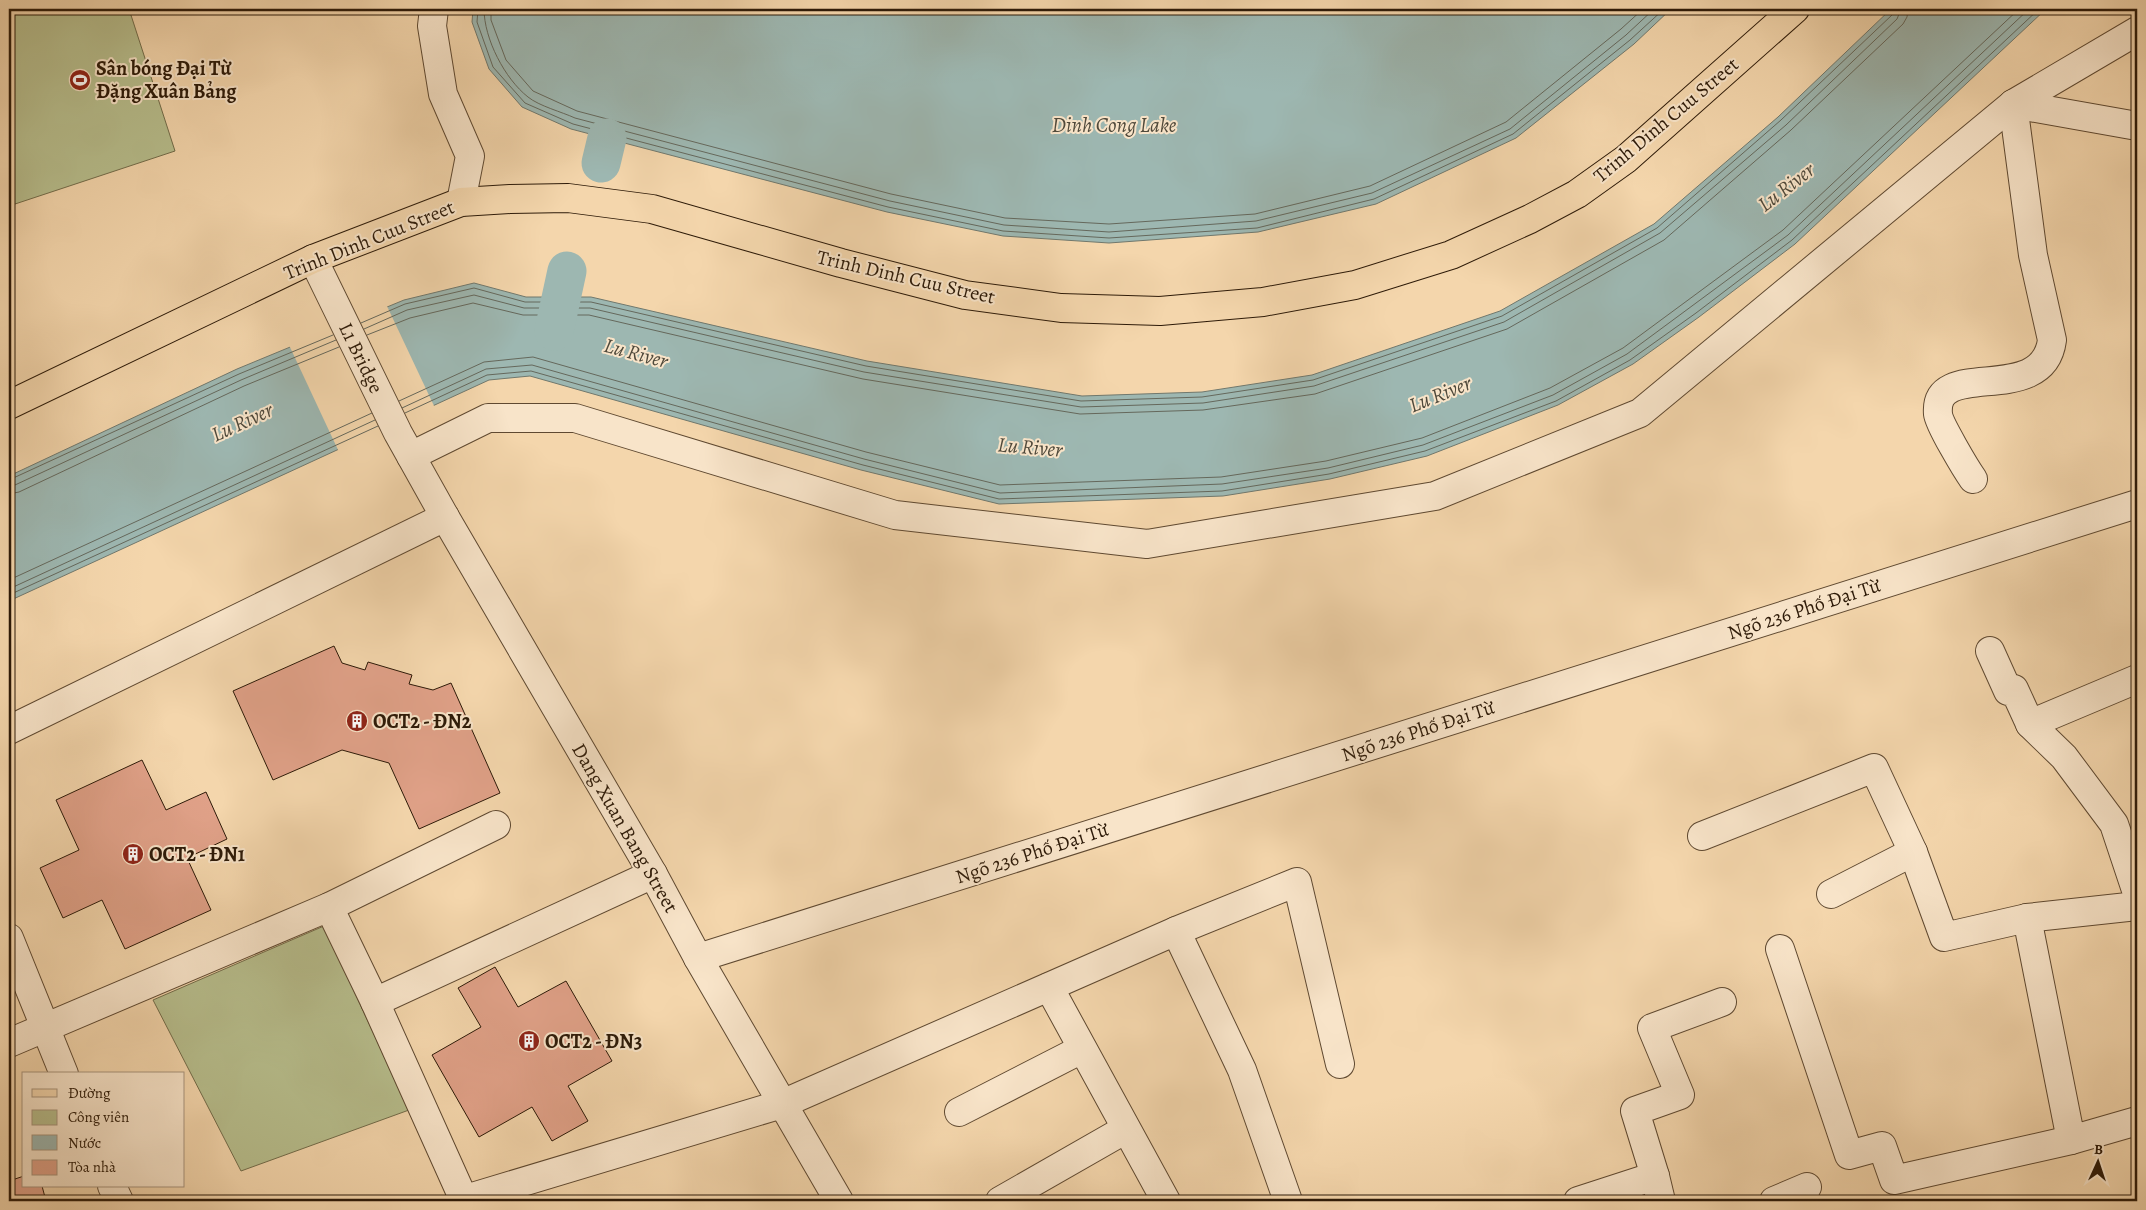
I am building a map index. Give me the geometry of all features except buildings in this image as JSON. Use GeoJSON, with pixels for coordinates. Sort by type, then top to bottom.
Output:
{"type":"FeatureCollection","features":[{"type":"Feature","properties":{"kind":"main road","name":"Trinh Dinh Cuu Street"},"geometry":{"type":"LineString","coordinates":[[9,404],[313,260],[461,202],[568,198],[652,209],[841,263],[965,295],[1061,308],[1160,311],[1263,302],[1355,285],[1451,255],[1530,219],[1577,194],[1626,159],[1795,9]]}},
{"type":"Feature","properties":{"kind":"street"},"geometry":{"type":"LineString","coordinates":[[434,9],[432,26],[443,94],[470,156],[461,202]]}},
{"type":"Feature","properties":{"kind":"street"},"geometry":{"type":"LineString","coordinates":[[404,445],[488,418],[574,418],[895,515],[1147,544],[1435,496],[1640,413],[2013,104],[2137,31]]}},
{"type":"Feature","properties":{"kind":"street"},"geometry":{"type":"LineString","coordinates":[[2013,104],[2137,126]]}},
{"type":"Feature","properties":{"kind":"street"},"geometry":{"type":"LineString","coordinates":[[1973,479],[1938,415],[1941,399],[1946,390],[1956,385],[2014,380],[2037,369],[2051,353],[2052,340],[2033,255],[2013,104]]}},
{"type":"Feature","properties":{"kind":"street","name":"L1 Bridge"},"geometry":{"type":"LineString","coordinates":[[313,260],[404,445]]}},
{"type":"Feature","properties":{"kind":"street","name":"Dang Xuan Bang Street"},"geometry":{"type":"LineString","coordinates":[[404,445],[653,874],[698,958],[839,1201]]}},
{"type":"Feature","properties":{"kind":"street","name":"Ngõ 236 Phố Đại Từ"},"geometry":{"type":"LineString","coordinates":[[698,958],[2137,504]]}},
{"type":"Feature","properties":{"kind":"street"},"geometry":{"type":"LineString","coordinates":[[9,730],[445,517]]}},
{"type":"Feature","properties":{"kind":"street"},"geometry":{"type":"LineString","coordinates":[[1990,651],[2008,691],[2014,689],[2030,724],[2064,757],[2114,824],[2137,894]]}},
{"type":"Feature","properties":{"kind":"street"},"geometry":{"type":"LineString","coordinates":[[2030,724],[2137,679]]}},
{"type":"Feature","properties":{"kind":"street"},"geometry":{"type":"LineString","coordinates":[[1702,836],[1874,768],[1913,852],[1944,936],[2027,918],[2137,906]]}},
{"type":"Feature","properties":{"kind":"street"},"geometry":{"type":"LineString","coordinates":[[9,1043],[329,907],[496,825]]}},
{"type":"Feature","properties":{"kind":"street"},"geometry":{"type":"LineString","coordinates":[[1831,894],[1913,852]]}},
{"type":"Feature","properties":{"kind":"street"},"geometry":{"type":"LineString","coordinates":[[375,1002],[653,874]]}},
{"type":"Feature","properties":{"kind":"street"},"geometry":{"type":"LineString","coordinates":[[329,907],[375,1002],[462,1200],[782,1104],[1176,930],[1297,882],[1340,1064]]}},
{"type":"Feature","properties":{"kind":"street"},"geometry":{"type":"LineString","coordinates":[[2027,918],[2071,1140]]}},
{"type":"Feature","properties":{"kind":"street"},"geometry":{"type":"LineString","coordinates":[[1176,930],[1242,1070],[1288,1201]]}},
{"type":"Feature","properties":{"kind":"street"},"geometry":{"type":"LineString","coordinates":[[9,938],[63,1072]]}},
{"type":"Feature","properties":{"kind":"street"},"geometry":{"type":"LineString","coordinates":[[1780,949],[1850,1155],[1882,1146],[1897,1191],[2137,1120]]}},
{"type":"Feature","properties":{"kind":"street"},"geometry":{"type":"LineString","coordinates":[[1049,987],[1166,1201]]}},
{"type":"Feature","properties":{"kind":"street"},"geometry":{"type":"LineString","coordinates":[[1578,1201],[1658,1189],[1634,1111],[1680,1095],[1652,1028],[1722,1002]]}},
{"type":"Feature","properties":{"kind":"street"},"geometry":{"type":"LineString","coordinates":[[959,1112],[1082,1049]]}},
{"type":"Feature","properties":{"kind":"street"},"geometry":{"type":"LineString","coordinates":[[1000,1201],[1126,1128]]}},
{"type":"Feature","properties":{"kind":"street"},"geometry":{"type":"LineString","coordinates":[[1774,1201],[1807,1187]]}},
{"type":"Feature","properties":{"kind":"street"},"geometry":{"type":"LineString","coordinates":[[113,1188],[119,1201]]}},
{"type":"Feature","properties":{"kind":"green space","name":"Sân bóng Đại Từ Đặng Xuân Bảng"},"geometry":{"type":"Polygon","coordinates":[[[9,9],[129,9],[175,151],[9,206],[9,9]]]}},
{"type":"Feature","properties":{"kind":"green space"},"geometry":{"type":"Polygon","coordinates":[[[324,926],[409,1110],[241,1171],[153,1000],[324,926]]]}},
{"type":"Feature","properties":{"kind":"water","name":"Dinh Cong Lake"},"geometry":{"type":"Polygon","coordinates":[[[473,9],[1671,9],[1634,44],[1516,138],[1376,204],[1258,232],[1109,243],[1003,236],[887,212],[571,129],[522,107],[489,69],[472,22],[473,9]]]}},
{"type":"Feature","properties":{"kind":"water","name":"Lu River"},"geometry":{"type":"Polygon","coordinates":[[[1891,9],[2046,9],[1795,244],[1699,317],[1633,364],[1558,405],[1427,456],[1330,479],[1223,496],[999,504],[861,470],[530,376],[489,380],[9,601],[9,476],[237,369],[404,300],[474,283],[526,297],[591,297],[867,361],[1082,396],[1202,392],[1312,375],[1500,311],[1654,224],[1778,117],[1891,9]]]}},
{"type":"Feature","properties":{"kind":"pier"},"geometry":{"type":"Polygon","coordinates":[[[386,304],[435,408],[339,452],[289,345],[386,304]]]}},
{"type":"Feature","properties":{"kind":"waterway"},"geometry":{"type":"LineString","coordinates":[[601,163],[607,138]]}},
{"type":"Feature","properties":{"kind":"waterway"},"geometry":{"type":"LineString","coordinates":[[554,331],[567,271]]}},
{"type":"Feature","properties":{"kind":"place","name":"Sân bóng Đại Từ Đặng Xuân Bảng"},"geometry":{"type":"Point","coordinates":[80,80]}},
{"type":"Feature","properties":{"kind":"place","name":"OCT2 - ĐN2"},"geometry":{"type":"Point","coordinates":[357,721]}},
{"type":"Feature","properties":{"kind":"place","name":"OCT2 - ĐN1"},"geometry":{"type":"Point","coordinates":[133,854]}},
{"type":"Feature","properties":{"kind":"place","name":"OCT2 - ĐN3"},"geometry":{"type":"Point","coordinates":[529,1041]}}]}
